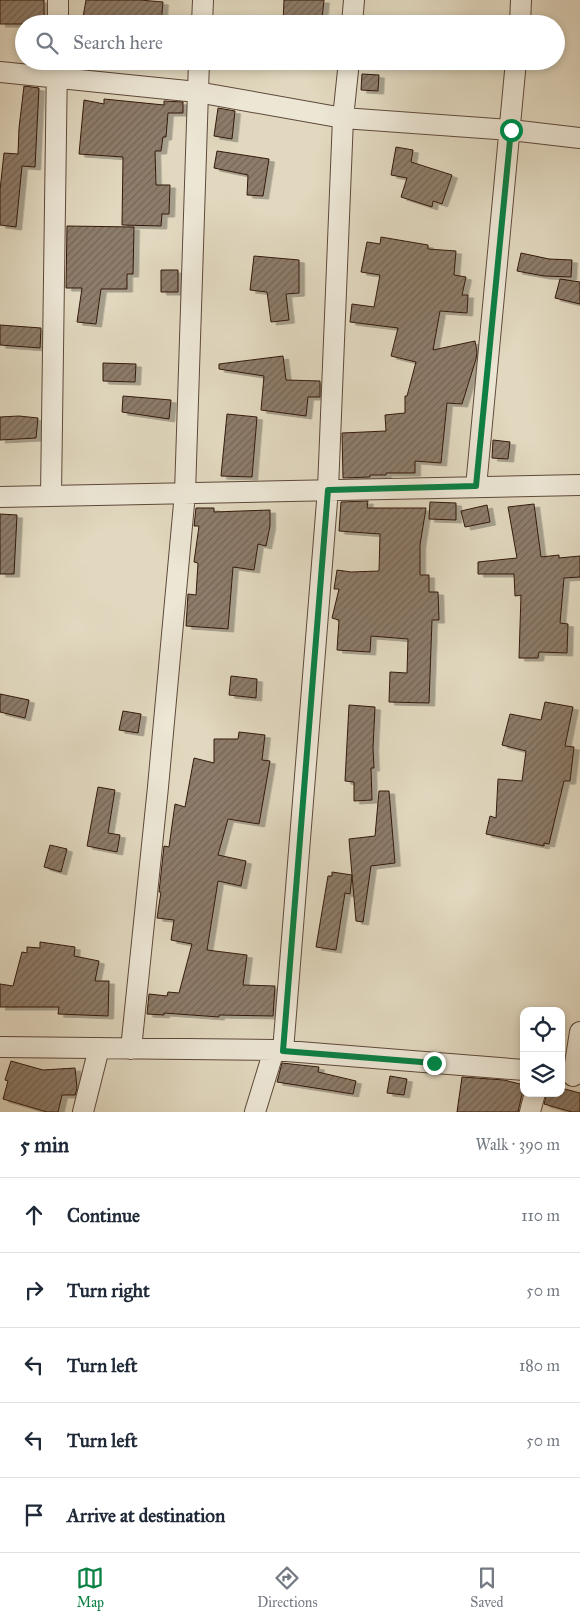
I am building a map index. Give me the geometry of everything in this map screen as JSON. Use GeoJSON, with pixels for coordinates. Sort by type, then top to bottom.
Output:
{"type":"FeatureCollection","features":[{"type":"Feature","properties":{"kind":"street"},"geometry":{"type":"LineString","coordinates":[[58,0],[58,15]]}},
{"type":"Feature","properties":{"kind":"street"},"geometry":{"type":"LineString","coordinates":[[202,15],[203,0]]}},
{"type":"Feature","properties":{"kind":"street"},"geometry":{"type":"LineString","coordinates":[[353,15],[354,0]]}},
{"type":"Feature","properties":{"kind":"street"},"geometry":{"type":"LineString","coordinates":[[521,15],[522,0]]}},
{"type":"Feature","properties":{"kind":"street"},"geometry":{"type":"LineString","coordinates":[[0,72],[38,70]]}},
{"type":"Feature","properties":{"kind":"street"},"geometry":{"type":"LineString","coordinates":[[50,495],[57,70]]}},
{"type":"Feature","properties":{"kind":"street"},"geometry":{"type":"LineString","coordinates":[[63,70],[344,118],[511,130],[580,138]]}},
{"type":"Feature","properties":{"kind":"street"},"geometry":{"type":"LineString","coordinates":[[131,1049],[158,787],[185,494],[198,70]]}},
{"type":"Feature","properties":{"kind":"street"},"geometry":{"type":"LineString","coordinates":[[255,1112],[278,1051],[328,490],[347,70]]}},
{"type":"Feature","properties":{"kind":"street"},"geometry":{"type":"LineString","coordinates":[[476,486],[515,70]]}},
{"type":"Feature","properties":{"kind":"street"},"geometry":{"type":"LineString","coordinates":[[0,497],[580,485]]}},
{"type":"Feature","properties":{"kind":"street"},"geometry":{"type":"LineString","coordinates":[[572,1076],[580,1032]]}},
{"type":"Feature","properties":{"kind":"street"},"geometry":{"type":"LineString","coordinates":[[0,1047],[278,1051],[520,1070]]}},
{"type":"Feature","properties":{"kind":"street"},"geometry":{"type":"LineString","coordinates":[[83,1112],[99,1048]]}},
{"type":"Feature","properties":{"kind":"street"},"geometry":{"type":"LineString","coordinates":[[530,1112],[534,1097]]}},
{"type":"Feature","properties":{"kind":"building"},"geometry":{"type":"Polygon","coordinates":[[[0,0],[44,0],[44,15],[15,15],[15,24],[0,24],[0,0]]]}},
{"type":"Feature","properties":{"kind":"building"},"geometry":{"type":"Polygon","coordinates":[[[86,0],[163,2],[162,15],[83,15],[86,0]]]}},
{"type":"Feature","properties":{"kind":"building"},"geometry":{"type":"Polygon","coordinates":[[[284,0],[324,0],[322,15],[283,15],[284,0]]]}},
{"type":"Feature","properties":{"kind":"building"},"geometry":{"type":"Polygon","coordinates":[[[362,74],[379,75],[378,91],[361,90],[362,74]]]}},
{"type":"Feature","properties":{"kind":"building"},"geometry":{"type":"Polygon","coordinates":[[[24,86],[39,88],[35,167],[22,166],[16,227],[0,225],[0,190],[4,153],[18,154],[24,86]]]}},
{"type":"Feature","properties":{"kind":"building"},"geometry":{"type":"Polygon","coordinates":[[[104,99],[164,105],[164,101],[183,102],[183,113],[168,113],[166,137],[163,137],[161,151],[155,151],[156,185],[170,185],[169,214],[162,214],[161,226],[122,225],[123,157],[79,154],[84,100],[104,104],[104,99]]]}},
{"type":"Feature","properties":{"kind":"building"},"geometry":{"type":"Polygon","coordinates":[[[218,108],[235,111],[232,139],[214,136],[218,108]]]}},
{"type":"Feature","properties":{"kind":"building"},"geometry":{"type":"Polygon","coordinates":[[[396,147],[413,150],[411,162],[452,175],[442,204],[433,201],[432,207],[401,197],[407,178],[391,175],[396,147]]]}},
{"type":"Feature","properties":{"kind":"building"},"geometry":{"type":"Polygon","coordinates":[[[217,151],[269,159],[263,196],[247,195],[248,175],[214,168],[217,151]]]}},
{"type":"Feature","properties":{"kind":"building"},"geometry":{"type":"Polygon","coordinates":[[[67,226],[134,227],[133,274],[127,274],[127,289],[101,289],[96,324],[77,322],[82,288],[66,288],[67,226]]]}},
{"type":"Feature","properties":{"kind":"building"},"geometry":{"type":"Polygon","coordinates":[[[381,237],[428,245],[428,249],[456,251],[454,275],[466,277],[462,295],[468,295],[467,313],[440,311],[433,350],[475,341],[476,359],[462,404],[447,403],[441,463],[415,461],[415,473],[386,473],[386,475],[370,475],[370,477],[343,478],[342,433],[386,431],[385,415],[405,413],[405,396],[407,396],[416,362],[391,356],[398,328],[350,322],[352,304],[374,307],[380,275],[361,272],[367,242],[380,244],[381,237]]]}},
{"type":"Feature","properties":{"kind":"building"},"geometry":{"type":"Polygon","coordinates":[[[521,253],[549,259],[572,260],[571,277],[544,276],[517,271],[521,253]]]}},
{"type":"Feature","properties":{"kind":"building"},"geometry":{"type":"Polygon","coordinates":[[[254,256],[299,260],[299,293],[286,294],[289,320],[271,322],[267,292],[250,290],[254,256]]]}},
{"type":"Feature","properties":{"kind":"building"},"geometry":{"type":"Polygon","coordinates":[[[161,270],[178,270],[178,292],[161,292],[161,270]]]}},
{"type":"Feature","properties":{"kind":"building"},"geometry":{"type":"Polygon","coordinates":[[[560,279],[580,282],[580,304],[555,298],[560,279]]]}},
{"type":"Feature","properties":{"kind":"building"},"geometry":{"type":"Polygon","coordinates":[[[0,325],[41,328],[40,348],[0,345],[0,325]]]}},
{"type":"Feature","properties":{"kind":"building"},"geometry":{"type":"Polygon","coordinates":[[[283,356],[286,380],[320,381],[320,397],[308,397],[306,416],[261,410],[264,376],[219,369],[219,364],[283,356]]]}},
{"type":"Feature","properties":{"kind":"building"},"geometry":{"type":"Polygon","coordinates":[[[103,363],[136,364],[135,382],[103,381],[103,363]]]}},
{"type":"Feature","properties":{"kind":"building"},"geometry":{"type":"Polygon","coordinates":[[[123,396],[171,400],[169,419],[122,412],[123,396]]]}},
{"type":"Feature","properties":{"kind":"building"},"geometry":{"type":"Polygon","coordinates":[[[227,414],[257,417],[252,477],[221,476],[227,414]]]}},
{"type":"Feature","properties":{"kind":"building"},"geometry":{"type":"Polygon","coordinates":[[[0,417],[38,418],[36,438],[0,440],[0,417]]]}},
{"type":"Feature","properties":{"kind":"building"},"geometry":{"type":"Polygon","coordinates":[[[493,440],[510,442],[508,459],[492,458],[493,440]]]}},
{"type":"Feature","properties":{"kind":"building"},"geometry":{"type":"Polygon","coordinates":[[[368,501],[367,508],[426,508],[420,545],[420,575],[429,575],[429,592],[438,592],[439,620],[432,620],[429,703],[389,702],[390,672],[407,673],[408,639],[371,636],[370,652],[337,650],[339,620],[332,618],[339,589],[334,589],[337,570],[351,572],[379,571],[380,534],[339,531],[341,502],[368,501]]]}},
{"type":"Feature","properties":{"kind":"building"},"geometry":{"type":"Polygon","coordinates":[[[430,502],[456,503],[456,520],[429,519],[430,502]]]}},
{"type":"Feature","properties":{"kind":"building"},"geometry":{"type":"Polygon","coordinates":[[[534,504],[541,557],[559,555],[559,558],[580,556],[580,577],[564,578],[560,623],[568,624],[567,653],[539,652],[538,658],[519,658],[521,595],[515,596],[514,574],[478,574],[478,562],[517,558],[508,507],[534,504]]]}},
{"type":"Feature","properties":{"kind":"building"},"geometry":{"type":"Polygon","coordinates":[[[487,505],[490,522],[465,527],[461,511],[487,505]]]}},
{"type":"Feature","properties":{"kind":"building"},"geometry":{"type":"Polygon","coordinates":[[[196,508],[214,508],[214,512],[270,510],[270,526],[266,546],[258,544],[254,570],[233,567],[228,629],[186,626],[188,594],[196,595],[198,563],[194,562],[199,526],[194,526],[196,508]]]}},
{"type":"Feature","properties":{"kind":"building"},"geometry":{"type":"Polygon","coordinates":[[[0,514],[17,515],[14,574],[0,574],[0,514]]]}},
{"type":"Feature","properties":{"kind":"building"},"geometry":{"type":"Polygon","coordinates":[[[231,676],[257,679],[256,698],[229,695],[231,676]]]}},
{"type":"Feature","properties":{"kind":"building"},"geometry":{"type":"Polygon","coordinates":[[[0,694],[29,700],[25,718],[0,712],[0,694]]]}},
{"type":"Feature","properties":{"kind":"building"},"geometry":{"type":"Polygon","coordinates":[[[545,702],[573,707],[565,746],[574,747],[570,781],[564,781],[549,844],[544,843],[544,846],[486,834],[490,816],[496,818],[498,779],[522,781],[526,751],[502,745],[510,714],[541,720],[545,702]]]}},
{"type":"Feature","properties":{"kind":"building"},"geometry":{"type":"Polygon","coordinates":[[[349,705],[375,707],[374,768],[371,768],[372,800],[354,801],[354,782],[345,781],[349,705]]]}},
{"type":"Feature","properties":{"kind":"building"},"geometry":{"type":"Polygon","coordinates":[[[123,711],[141,714],[138,733],[119,730],[123,711]]]}},
{"type":"Feature","properties":{"kind":"building"},"geometry":{"type":"Polygon","coordinates":[[[239,732],[265,735],[262,760],[270,761],[259,824],[228,819],[218,855],[246,861],[241,886],[218,881],[207,950],[247,955],[243,985],[275,986],[273,1016],[219,1015],[219,1017],[164,1013],[164,1015],[147,1014],[149,994],[167,996],[168,992],[179,993],[192,944],[171,940],[174,920],[157,918],[164,846],[169,847],[175,804],[185,807],[194,758],[214,763],[214,739],[238,739],[239,732]]]}},
{"type":"Feature","properties":{"kind":"building"},"geometry":{"type":"Polygon","coordinates":[[[98,787],[115,790],[108,833],[120,835],[117,852],[87,846],[98,787]]]}},
{"type":"Feature","properties":{"kind":"building"},"geometry":{"type":"Polygon","coordinates":[[[379,791],[389,791],[395,863],[371,866],[363,922],[356,921],[349,839],[375,836],[379,791]]]}},
{"type":"Feature","properties":{"kind":"building"},"geometry":{"type":"Polygon","coordinates":[[[50,845],[67,849],[61,872],[44,867],[50,845]]]}},
{"type":"Feature","properties":{"kind":"building"},"geometry":{"type":"Polygon","coordinates":[[[332,872],[352,875],[350,894],[345,893],[336,950],[316,947],[328,876],[332,876],[332,872]]]}},
{"type":"Feature","properties":{"kind":"building"},"geometry":{"type":"Polygon","coordinates":[[[40,942],[75,947],[74,956],[99,961],[95,981],[109,981],[108,1016],[58,1014],[59,1007],[0,1007],[0,984],[13,986],[22,952],[27,953],[27,947],[40,948],[40,942]]]}},
{"type":"Feature","properties":{"kind":"building"},"geometry":{"type":"Polygon","coordinates":[[[11,1061],[43,1070],[75,1068],[77,1088],[75,1095],[62,1095],[58,1112],[47,1112],[3,1099],[8,1081],[5,1080],[11,1061]]]}},
{"type":"Feature","properties":{"kind":"building"},"geometry":{"type":"Polygon","coordinates":[[[282,1063],[319,1067],[318,1072],[356,1081],[353,1094],[277,1082],[282,1063]]]}},
{"type":"Feature","properties":{"kind":"building"},"geometry":{"type":"Polygon","coordinates":[[[390,1076],[407,1079],[404,1095],[387,1093],[390,1076]]]}},
{"type":"Feature","properties":{"kind":"building"},"geometry":{"type":"Polygon","coordinates":[[[462,1077],[504,1080],[520,1084],[521,1097],[518,1112],[457,1112],[462,1077]]]}},
{"type":"Feature","properties":{"kind":"building"},"geometry":{"type":"Polygon","coordinates":[[[565,1089],[580,1093],[580,1112],[572,1112],[544,1104],[546,1097],[565,1097],[565,1089]]]}},
{"type":"Feature","properties":{"kind":"route"},"geometry":{"type":"LineString","coordinates":[[434,1063],[283,1051],[328,490],[476,486],[511,130]]}}]}
